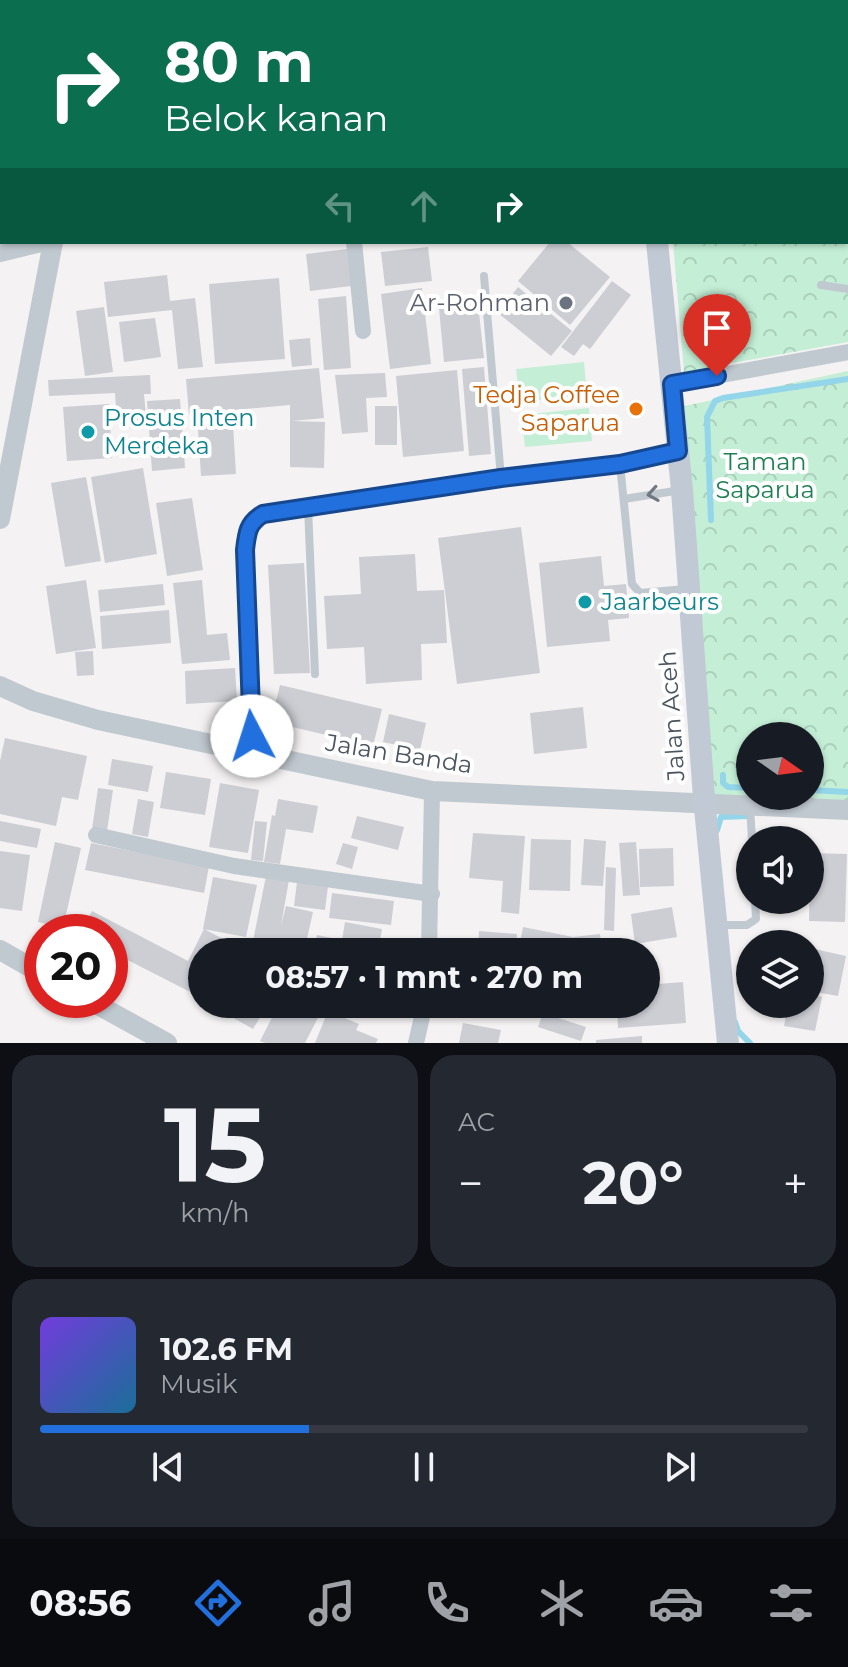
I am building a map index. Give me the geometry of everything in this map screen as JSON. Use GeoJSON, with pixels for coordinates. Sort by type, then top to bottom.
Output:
{"type":"FeatureCollection","features":[{"type":"Feature","properties":{"kind":"main road","name":"Jalan Aceh"},"geometry":{"type":"LineString","coordinates":[[657,244],[682,490],[705,805],[728,1043]]}},
{"type":"Feature","properties":{"kind":"street"},"geometry":{"type":"LineString","coordinates":[[0,252],[33,244]]}},
{"type":"Feature","properties":{"kind":"street"},"geometry":{"type":"LineString","coordinates":[[0,519],[53,244]]}},
{"type":"Feature","properties":{"kind":"street"},"geometry":{"type":"LineString","coordinates":[[354,244],[363,331]]}},
{"type":"Feature","properties":{"kind":"street"},"geometry":{"type":"LineString","coordinates":[[672,384],[848,352]]}},
{"type":"Feature","properties":{"kind":"street","name":"Jalan Banda"},"geometry":{"type":"LineString","coordinates":[[0,686],[33,701],[98,720],[432,791],[736,806]]}},
{"type":"Feature","properties":{"kind":"street"},"geometry":{"type":"LineString","coordinates":[[430,938],[432,791]]}},
{"type":"Feature","properties":{"kind":"street","name":"Jalan Banda"},"geometry":{"type":"LineString","coordinates":[[824,809],[848,810]]}},
{"type":"Feature","properties":{"kind":"street"},"geometry":{"type":"LineString","coordinates":[[96,835],[234,866],[432,894]]}},
{"type":"Feature","properties":{"kind":"street"},"geometry":{"type":"LineString","coordinates":[[0,950],[24,964]]}},
{"type":"Feature","properties":{"kind":"street"},"geometry":{"type":"LineString","coordinates":[[122,1018],[167,1043]]}},
{"type":"Feature","properties":{"kind":"street"},"geometry":{"type":"LineString","coordinates":[[416,1043],[422,1018]]}},
{"type":"Feature","properties":{"kind":"lane"},"geometry":{"type":"LineString","coordinates":[[484,276],[501,478]]}},
{"type":"Feature","properties":{"kind":"lane"},"geometry":{"type":"LineString","coordinates":[[821,285],[848,289]]}},
{"type":"Feature","properties":{"kind":"lane"},"geometry":{"type":"LineString","coordinates":[[254,755],[249,717],[245,550],[252,521],[263,514],[501,478],[620,464],[678,451]]}},
{"type":"Feature","properties":{"kind":"lane"},"geometry":{"type":"LineString","coordinates":[[620,464],[635,589],[640,593],[689,589]]}},
{"type":"Feature","properties":{"kind":"lane"},"geometry":{"type":"LineString","coordinates":[[624,499],[682,490]]}},
{"type":"Feature","properties":{"kind":"lane"},"geometry":{"type":"LineString","coordinates":[[308,507],[315,674]]}},
{"type":"Feature","properties":{"kind":"lane"},"geometry":{"type":"LineString","coordinates":[[716,925],[747,925],[756,919],[756,914]]}},
{"type":"Feature","properties":{"kind":"green space"},"geometry":{"type":"Polygon","coordinates":[[[673,244],[848,244],[848,342],[684,372],[673,244]]]}},
{"type":"Feature","properties":{"kind":"green space"},"geometry":{"type":"Polygon","coordinates":[[[584,362],[587,395],[520,402],[516,369],[584,362]]]}},
{"type":"Feature","properties":{"kind":"green space","name":"Taman Saparua"},"geometry":{"type":"Polygon","coordinates":[[[848,371],[848,801],[824,800],[824,722],[736,722],[736,797],[714,796],[675,408],[848,371]]]}},
{"type":"Feature","properties":{"kind":"green space"},"geometry":{"type":"Polygon","coordinates":[[[589,408],[592,441],[525,447],[521,415],[589,408]]]}},
{"type":"Feature","properties":{"kind":"building","name":"Ar-Rohman"},"geometry":{"type":"Polygon","coordinates":[[[548,244],[569,244],[610,277],[570,325],[518,281],[548,244]]]}},
{"type":"Feature","properties":{"kind":"building"},"geometry":{"type":"Polygon","coordinates":[[[428,247],[432,281],[385,286],[381,252],[428,247]]]}},
{"type":"Feature","properties":{"kind":"building"},"geometry":{"type":"Polygon","coordinates":[[[347,249],[351,286],[310,291],[306,254],[347,249]]]}},
{"type":"Feature","properties":{"kind":"building"},"geometry":{"type":"Polygon","coordinates":[[[167,275],[170,301],[195,298],[203,367],[178,369],[172,310],[108,317],[104,282],[167,275]]]}},
{"type":"Feature","properties":{"kind":"building"},"geometry":{"type":"Polygon","coordinates":[[[279,278],[285,359],[215,364],[209,284],[279,278]]]}},
{"type":"Feature","properties":{"kind":"building"},"geometry":{"type":"Polygon","coordinates":[[[612,281],[631,295],[590,349],[583,344],[574,356],[561,347],[612,281]]]}},
{"type":"Feature","properties":{"kind":"building"},"geometry":{"type":"Polygon","coordinates":[[[518,287],[572,331],[551,356],[498,313],[518,287]]]}},
{"type":"Feature","properties":{"kind":"building"},"geometry":{"type":"Polygon","coordinates":[[[422,288],[431,364],[390,369],[381,294],[422,288]]]}},
{"type":"Feature","properties":{"kind":"building"},"geometry":{"type":"Polygon","coordinates":[[[346,296],[351,368],[324,370],[318,299],[346,296]]]}},
{"type":"Feature","properties":{"kind":"building"},"geometry":{"type":"Polygon","coordinates":[[[478,304],[484,358],[444,362],[439,308],[478,304]]]}},
{"type":"Feature","properties":{"kind":"building"},"geometry":{"type":"Polygon","coordinates":[[[104,307],[113,372],[85,376],[76,311],[104,307]]]}},
{"type":"Feature","properties":{"kind":"building"},"geometry":{"type":"Polygon","coordinates":[[[155,318],[161,357],[124,362],[119,322],[155,318]]]}},
{"type":"Feature","properties":{"kind":"building"},"geometry":{"type":"Polygon","coordinates":[[[310,338],[312,365],[292,367],[289,340],[310,338]]]}},
{"type":"Feature","properties":{"kind":"building"},"geometry":{"type":"Polygon","coordinates":[[[484,367],[491,454],[469,456],[462,369],[484,367]]]}},
{"type":"Feature","properties":{"kind":"building"},"geometry":{"type":"Polygon","coordinates":[[[319,368],[324,418],[292,421],[325,422],[324,468],[290,467],[290,405],[189,414],[186,379],[319,368]]]}},
{"type":"Feature","properties":{"kind":"building"},"geometry":{"type":"Polygon","coordinates":[[[457,370],[464,451],[403,457],[396,376],[457,370]]]}},
{"type":"Feature","properties":{"kind":"building"},"geometry":{"type":"Polygon","coordinates":[[[385,373],[387,397],[366,398],[368,432],[342,434],[335,375],[385,373]]]}},
{"type":"Feature","properties":{"kind":"building"},"geometry":{"type":"Polygon","coordinates":[[[150,375],[151,394],[144,394],[146,416],[140,417],[140,422],[117,423],[115,393],[49,396],[48,380],[150,375]]]}},
{"type":"Feature","properties":{"kind":"building"},"geometry":{"type":"Polygon","coordinates":[[[180,399],[185,468],[152,471],[147,401],[180,399]]]}},
{"type":"Feature","properties":{"kind":"building","name":"Prosus Inten Merdeka"},"geometry":{"type":"Polygon","coordinates":[[[109,404],[112,458],[67,461],[63,407],[109,404]]]}},
{"type":"Feature","properties":{"kind":"building"},"geometry":{"type":"Polygon","coordinates":[[[375,406],[397,406],[397,445],[375,445],[375,406]]]}},
{"type":"Feature","properties":{"kind":"building"},"geometry":{"type":"Polygon","coordinates":[[[233,425],[236,474],[201,476],[198,428],[233,425]]]}},
{"type":"Feature","properties":{"kind":"building"},"geometry":{"type":"Polygon","coordinates":[[[143,468],[157,554],[105,563],[91,477],[143,468]]]}},
{"type":"Feature","properties":{"kind":"building"},"geometry":{"type":"Polygon","coordinates":[[[86,477],[101,561],[65,567],[51,483],[86,477]]]}},
{"type":"Feature","properties":{"kind":"building"},"geometry":{"type":"Polygon","coordinates":[[[192,498],[203,570],[167,576],[156,503],[192,498]]]}},
{"type":"Feature","properties":{"kind":"building"},"geometry":{"type":"Polygon","coordinates":[[[521,527],[540,673],[457,684],[438,538],[521,527]]]}},
{"type":"Feature","properties":{"kind":"building"},"geometry":{"type":"Polygon","coordinates":[[[415,554],[417,591],[444,590],[447,643],[421,644],[422,680],[366,684],[364,647],[327,649],[324,596],[361,594],[359,557],[415,554]]]}},
{"type":"Feature","properties":{"kind":"building","name":"Jaarbeurs"},"geometry":{"type":"Polygon","coordinates":[[[601,556],[604,586],[626,584],[629,618],[608,620],[610,641],[547,647],[539,563],[601,556]]]}},
{"type":"Feature","properties":{"kind":"building"},"geometry":{"type":"Polygon","coordinates":[[[304,563],[310,673],[274,674],[268,565],[304,563]]]}},
{"type":"Feature","properties":{"kind":"building"},"geometry":{"type":"Polygon","coordinates":[[[86,580],[96,648],[56,654],[46,586],[86,580]]]}},
{"type":"Feature","properties":{"kind":"building"},"geometry":{"type":"Polygon","coordinates":[[[202,580],[207,635],[227,633],[230,660],[182,664],[173,583],[202,580]]]}},
{"type":"Feature","properties":{"kind":"building"},"geometry":{"type":"Polygon","coordinates":[[[163,584],[165,605],[100,612],[98,590],[163,584]]]}},
{"type":"Feature","properties":{"kind":"building"},"geometry":{"type":"Polygon","coordinates":[[[169,610],[171,643],[102,649],[100,616],[169,610]]]}},
{"type":"Feature","properties":{"kind":"building"},"geometry":{"type":"Polygon","coordinates":[[[93,651],[94,675],[77,676],[75,652],[93,651]]]}},
{"type":"Feature","properties":{"kind":"building"},"geometry":{"type":"Polygon","coordinates":[[[235,668],[237,701],[186,704],[185,671],[235,668]]]}},
{"type":"Feature","properties":{"kind":"building"},"geometry":{"type":"Polygon","coordinates":[[[280,685],[382,709],[373,746],[271,722],[280,685]]]}},
{"type":"Feature","properties":{"kind":"building"},"geometry":{"type":"Polygon","coordinates":[[[583,707],[587,748],[534,754],[530,713],[583,707]]]}},
{"type":"Feature","properties":{"kind":"building"},"geometry":{"type":"Polygon","coordinates":[[[389,714],[426,723],[420,750],[383,742],[389,714]]]}},
{"type":"Feature","properties":{"kind":"building"},"geometry":{"type":"Polygon","coordinates":[[[5,738],[87,756],[78,800],[62,797],[56,826],[0,814],[0,761],[5,738]]]}},
{"type":"Feature","properties":{"kind":"building"},"geometry":{"type":"Polygon","coordinates":[[[112,759],[153,766],[148,792],[108,785],[112,759]]]}},
{"type":"Feature","properties":{"kind":"building"},"geometry":{"type":"Polygon","coordinates":[[[166,772],[211,779],[205,815],[160,808],[166,772]]]}},
{"type":"Feature","properties":{"kind":"building"},"geometry":{"type":"Polygon","coordinates":[[[220,783],[259,790],[248,853],[209,847],[220,783]]]}},
{"type":"Feature","properties":{"kind":"building"},"geometry":{"type":"Polygon","coordinates":[[[98,788],[113,790],[107,831],[92,829],[98,788]]]}},
{"type":"Feature","properties":{"kind":"building"},"geometry":{"type":"Polygon","coordinates":[[[138,799],[154,802],[148,837],[132,834],[138,799]]]}},
{"type":"Feature","properties":{"kind":"building"},"geometry":{"type":"Polygon","coordinates":[[[278,799],[318,806],[313,833],[286,829],[280,864],[264,862],[278,799]]]}},
{"type":"Feature","properties":{"kind":"building"},"geometry":{"type":"Polygon","coordinates":[[[357,816],[404,827],[398,850],[351,838],[357,816]]]}},
{"type":"Feature","properties":{"kind":"building"},"geometry":{"type":"Polygon","coordinates":[[[0,821],[41,829],[37,848],[0,841],[0,821]]]}},
{"type":"Feature","properties":{"kind":"building"},"geometry":{"type":"Polygon","coordinates":[[[255,821],[267,822],[263,861],[251,860],[255,821]]]}},
{"type":"Feature","properties":{"kind":"building"},"geometry":{"type":"Polygon","coordinates":[[[473,833],[525,836],[519,914],[501,912],[503,881],[469,878],[473,833]]]}},
{"type":"Feature","properties":{"kind":"building"},"geometry":{"type":"Polygon","coordinates":[[[531,839],[571,840],[570,891],[529,890],[531,839]]]}},
{"type":"Feature","properties":{"kind":"building"},"geometry":{"type":"Polygon","coordinates":[[[584,839],[606,841],[603,886],[581,885],[584,839]]]}},
{"type":"Feature","properties":{"kind":"building"},"geometry":{"type":"Polygon","coordinates":[[[55,842],[81,848],[66,914],[40,914],[55,842]]]}},
{"type":"Feature","properties":{"kind":"building"},"geometry":{"type":"Polygon","coordinates":[[[636,842],[640,895],[623,896],[619,843],[636,842]]]}},
{"type":"Feature","properties":{"kind":"building"},"geometry":{"type":"Polygon","coordinates":[[[91,843],[209,866],[204,893],[85,870],[91,843]]]}},
{"type":"Feature","properties":{"kind":"building"},"geometry":{"type":"Polygon","coordinates":[[[343,843],[358,847],[352,869],[336,864],[343,843]]]}},
{"type":"Feature","properties":{"kind":"building"},"geometry":{"type":"Polygon","coordinates":[[[673,848],[674,886],[640,887],[639,849],[673,848]]]}},
{"type":"Feature","properties":{"kind":"building"},"geometry":{"type":"Polygon","coordinates":[[[0,851],[30,855],[22,911],[0,908],[0,851]]]}},
{"type":"Feature","properties":{"kind":"building"},"geometry":{"type":"Polygon","coordinates":[[[824,853],[847,854],[845,922],[809,921],[809,914],[824,914],[824,853]]]}},
{"type":"Feature","properties":{"kind":"building"},"geometry":{"type":"Polygon","coordinates":[[[606,867],[616,868],[614,931],[604,930],[606,867]]]}},
{"type":"Feature","properties":{"kind":"building"},"geometry":{"type":"Polygon","coordinates":[[[266,876],[289,880],[281,925],[286,906],[313,912],[307,938],[254,938],[266,876]]]}},
{"type":"Feature","properties":{"kind":"building"},"geometry":{"type":"Polygon","coordinates":[[[213,877],[257,885],[246,937],[203,929],[213,877]]]}},
{"type":"Feature","properties":{"kind":"building"},"geometry":{"type":"Polygon","coordinates":[[[297,882],[328,886],[325,910],[294,906],[297,882]]]}},
{"type":"Feature","properties":{"kind":"building"},"geometry":{"type":"Polygon","coordinates":[[[332,893],[394,901],[391,925],[329,918],[332,893]]]}},
{"type":"Feature","properties":{"kind":"building"},"geometry":{"type":"Polygon","coordinates":[[[672,907],[677,937],[660,940],[634,938],[631,914],[672,907]]]}},
{"type":"Feature","properties":{"kind":"building"},"geometry":{"type":"Polygon","coordinates":[[[345,922],[382,929],[380,938],[342,938],[345,922]]]}},
{"type":"Feature","properties":{"kind":"building"},"geometry":{"type":"Polygon","coordinates":[[[523,927],[573,937],[573,938],[521,938],[523,927]]]}},
{"type":"Feature","properties":{"kind":"building"},"geometry":{"type":"Polygon","coordinates":[[[204,929],[221,938],[200,938],[204,929]]]}},
{"type":"Feature","properties":{"kind":"building"},"geometry":{"type":"Polygon","coordinates":[[[128,930],[188,961],[188,991],[128,960],[128,930]]]}},
{"type":"Feature","properties":{"kind":"building"},"geometry":{"type":"Polygon","coordinates":[[[479,931],[517,934],[517,938],[479,938],[479,931]]]}},
{"type":"Feature","properties":{"kind":"building"},"geometry":{"type":"Polygon","coordinates":[[[600,934],[600,938],[573,938],[600,934]]]}},
{"type":"Feature","properties":{"kind":"building"},"geometry":{"type":"Polygon","coordinates":[[[824,951],[846,956],[838,996],[824,994],[824,951]]]}},
{"type":"Feature","properties":{"kind":"building"},"geometry":{"type":"Polygon","coordinates":[[[683,982],[686,1023],[618,1028],[618,1018],[660,1018],[660,984],[683,982]]]}},
{"type":"Feature","properties":{"kind":"building"},"geometry":{"type":"Polygon","coordinates":[[[234,1018],[260,1018],[253,1029],[234,1018]]]}},
{"type":"Feature","properties":{"kind":"building"},"geometry":{"type":"Polygon","coordinates":[[[272,1018],[318,1018],[305,1043],[260,1041],[272,1018]]]}},
{"type":"Feature","properties":{"kind":"building"},"geometry":{"type":"Polygon","coordinates":[[[325,1018],[345,1018],[359,1024],[356,1030],[378,1039],[376,1043],[315,1043],[325,1018]]]}},
{"type":"Feature","properties":{"kind":"building"},"geometry":{"type":"Polygon","coordinates":[[[541,1018],[558,1018],[586,1027],[581,1041],[538,1027],[541,1018]]]}},
{"type":"Feature","properties":{"kind":"building"},"geometry":{"type":"Polygon","coordinates":[[[785,1018],[818,1018],[815,1031],[784,1026],[785,1018]]]}},
{"type":"Feature","properties":{"kind":"building"},"geometry":{"type":"Polygon","coordinates":[[[463,1023],[501,1030],[498,1043],[459,1043],[463,1023]]]}},
{"type":"Feature","properties":{"kind":"building"},"geometry":{"type":"Polygon","coordinates":[[[642,1036],[642,1043],[596,1043],[596,1040],[642,1036]]]}},
{"type":"Feature","properties":{"kind":"waterway"},"geometry":{"type":"LineString","coordinates":[[711,520],[707,417],[715,401],[848,379]]}},
{"type":"Feature","properties":{"kind":"waterway"},"geometry":{"type":"LineString","coordinates":[[723,775],[723,783],[736,787]]}},
{"type":"Feature","properties":{"kind":"waterway"},"geometry":{"type":"LineString","coordinates":[[824,791],[848,792]]}},
{"type":"Feature","properties":{"kind":"waterway"},"geometry":{"type":"LineString","coordinates":[[717,830],[721,817],[747,816]]}},
{"type":"Feature","properties":{"kind":"waterway"},"geometry":{"type":"LineString","coordinates":[[735,1022],[738,1031],[750,1043]]}},
{"type":"Feature","properties":{"kind":"place","name":"Ar-Rohman"},"geometry":{"type":"Point","coordinates":[566,303]}},
{"type":"Feature","properties":{"kind":"place","name":"Tedja Coffee Saparua"},"geometry":{"type":"Point","coordinates":[636,409]}},
{"type":"Feature","properties":{"kind":"place","name":"Prosus Inten Merdeka"},"geometry":{"type":"Point","coordinates":[88,432]}},
{"type":"Feature","properties":{"kind":"place","name":"Jaarbeurs"},"geometry":{"type":"Point","coordinates":[585,602]}},
{"type":"Feature","properties":{"kind":"route"},"geometry":{"type":"LineString","coordinates":[[252,736],[245,550],[252,521],[263,514],[501,478],[620,464],[678,451],[672,384],[717,376]]}}]}
